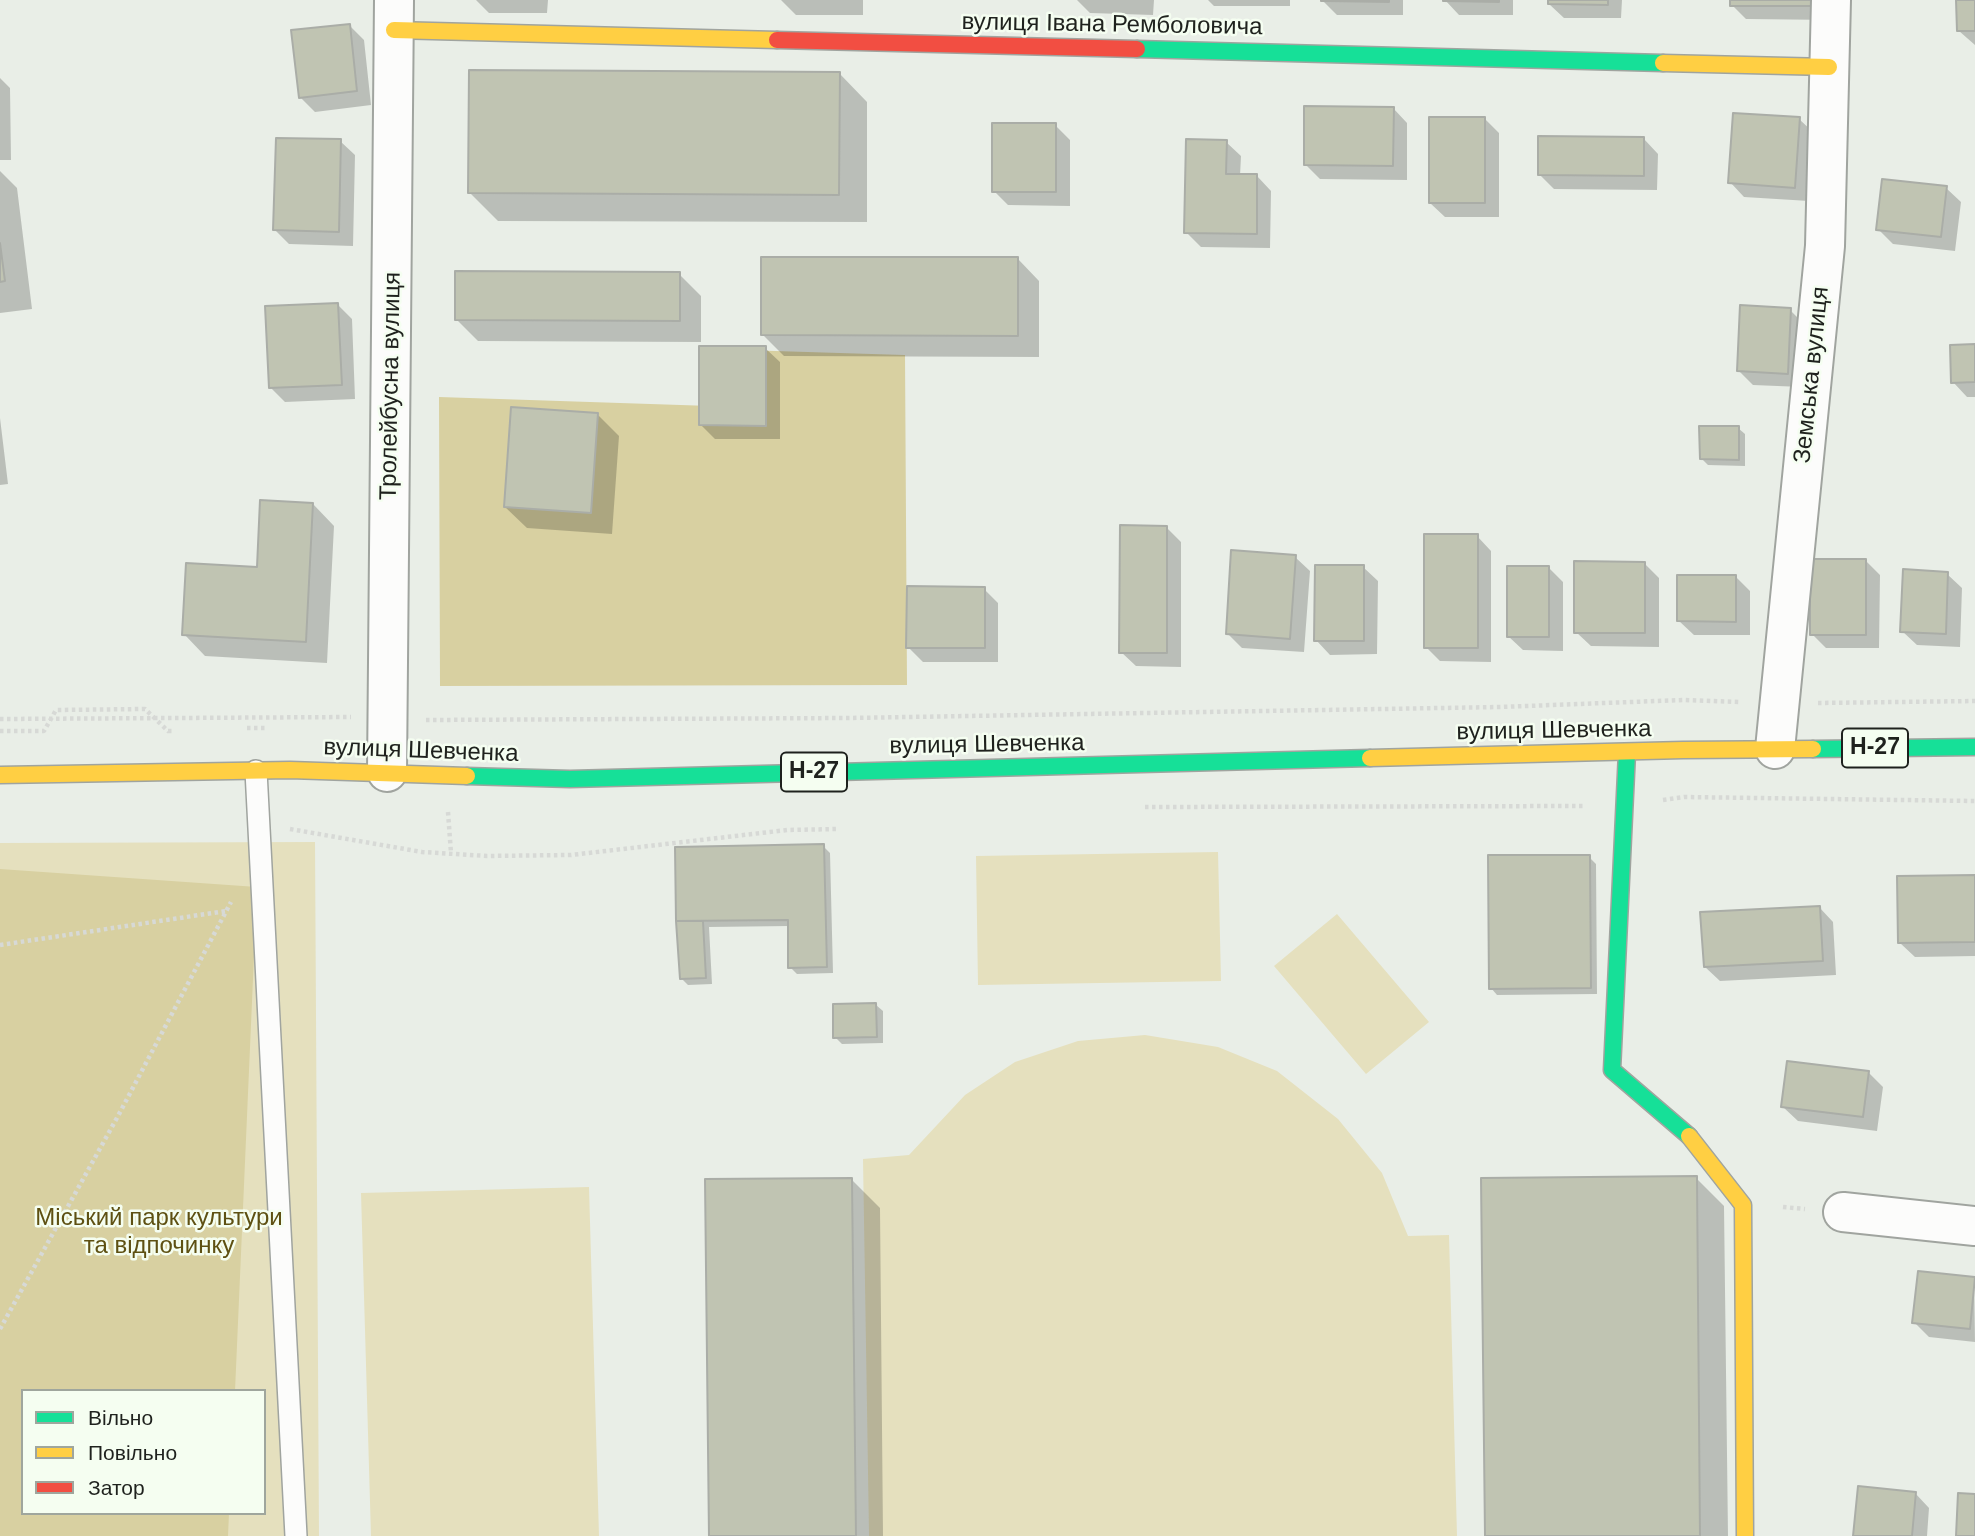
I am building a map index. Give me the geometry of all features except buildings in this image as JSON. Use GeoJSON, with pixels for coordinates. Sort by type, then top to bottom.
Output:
{"type":"FeatureCollection","features":[{"type":"Feature","properties":{"kind":"street","name":"Земська вулиця"},"geometry":{"type":"LineString","coordinates":[[1775,749],[1825,246],[1832,0]]}},
{"type":"Feature","properties":{"kind":"street","name":"вулиця Івана Ремболовича"},"geometry":{"type":"LineString","coordinates":[[394,15],[1829,67]]}},
{"type":"Feature","properties":{"kind":"street","name":"Тролейбусна вулиця"},"geometry":{"type":"LineString","coordinates":[[387,772],[394,15]]}},
{"type":"Feature","properties":{"kind":"street","name":"вулиця Шевченка"},"geometry":{"type":"LineString","coordinates":[[0,775],[256,771],[387,772],[570,779],[1627,751],[1975,747]]}},
{"type":"Feature","properties":{"kind":"street"},"geometry":{"type":"LineString","coordinates":[[1627,751],[1612,1070],[1693,1139],[1743,1205],[1745,1536]]}},
{"type":"Feature","properties":{"kind":"street"},"geometry":{"type":"LineString","coordinates":[[1843,1212],[1975,1226]]}},
{"type":"Feature","properties":{"kind":"lane"},"geometry":{"type":"LineString","coordinates":[[256,771],[296,1536]]}},
{"type":"Feature","properties":{"kind":"path"},"geometry":{"type":"LineString","coordinates":[[1682,710],[1683,700]]}},
{"type":"Feature","properties":{"kind":"path"},"geometry":{"type":"LineString","coordinates":[[0,719],[862,718],[1500,707],[1683,700],[1781,704],[1975,701]]}},
{"type":"Feature","properties":{"kind":"path"},"geometry":{"type":"LineString","coordinates":[[0,731],[44,731],[55,710],[145,709],[168,731],[181,730]]}},
{"type":"Feature","properties":{"kind":"path"},"geometry":{"type":"LineString","coordinates":[[235,729],[267,728]]}},
{"type":"Feature","properties":{"kind":"path"},"geometry":{"type":"LineString","coordinates":[[1626,806],[1684,797],[1975,801]]}},
{"type":"Feature","properties":{"kind":"path"},"geometry":{"type":"LineString","coordinates":[[448,807],[451,853]]}},
{"type":"Feature","properties":{"kind":"path"},"geometry":{"type":"LineString","coordinates":[[285,829],[422,852],[487,856],[571,855],[788,830],[838,829]]}},
{"type":"Feature","properties":{"kind":"path"},"geometry":{"type":"LineString","coordinates":[[0,1329],[118,1116],[232,900]]}},
{"type":"Feature","properties":{"kind":"path"},"geometry":{"type":"LineString","coordinates":[[0,945],[226,911]]}},
{"type":"Feature","properties":{"kind":"path"},"geometry":{"type":"LineString","coordinates":[[1743,1205],[1843,1212]]}},
{"type":"Feature","properties":{"kind":"green space"},"geometry":{"type":"Polygon","coordinates":[[[743,350],[905,355],[907,685],[440,686],[439,397],[741,407],[743,350]]]}},
{"type":"Feature","properties":{"kind":"green space","name":"Міський парк культури та відпочинку"},"geometry":{"type":"Polygon","coordinates":[[[315,842],[319,1536],[0,1536],[0,843],[315,842]]]}},
{"type":"Feature","properties":{"kind":"green space"},"geometry":{"type":"Polygon","coordinates":[[[1218,852],[1221,981],[978,985],[976,856],[1218,852]]]}},
{"type":"Feature","properties":{"kind":"green space","name":"Міський парк культури та відпочинку"},"geometry":{"type":"Polygon","coordinates":[[[0,869],[257,887],[235,1389],[21,1389],[21,1515],[229,1515],[228,1536],[0,1536],[0,869]]]}},
{"type":"Feature","properties":{"kind":"green space"},"geometry":{"type":"Polygon","coordinates":[[[1337,914],[1429,1022],[1366,1074],[1274,966],[1337,914]]]}},
{"type":"Feature","properties":{"kind":"green space"},"geometry":{"type":"Polygon","coordinates":[[[1145,1035],[1218,1047],[1277,1071],[1338,1119],[1382,1173],[1408,1236],[1449,1235],[1457,1536],[869,1536],[863,1159],[909,1155],[965,1095],[1015,1062],[1078,1041],[1145,1035]]]}},
{"type":"Feature","properties":{"kind":"green space"},"geometry":{"type":"Polygon","coordinates":[[[589,1187],[599,1536],[371,1536],[361,1193],[589,1187]]]}},
{"type":"Feature","properties":{"kind":"traffic: fast"},"geometry":{"type":"LineString","coordinates":[[1137,49],[1663,63]]}},
{"type":"Feature","properties":{"kind":"traffic: fast"},"geometry":{"type":"LineString","coordinates":[[1813,749],[1975,747]]}},
{"type":"Feature","properties":{"kind":"traffic: fast"},"geometry":{"type":"LineString","coordinates":[[1627,752],[1612,1070],[1689,1136]]}},
{"type":"Feature","properties":{"kind":"traffic: fast"},"geometry":{"type":"LineString","coordinates":[[467,776],[570,779],[1370,758]]}},
{"type":"Feature","properties":{"kind":"traffic: slow"},"geometry":{"type":"LineString","coordinates":[[394,30],[777,40]]}},
{"type":"Feature","properties":{"kind":"traffic: slow"},"geometry":{"type":"LineString","coordinates":[[1663,63],[1829,67]]}},
{"type":"Feature","properties":{"kind":"traffic: slow"},"geometry":{"type":"LineString","coordinates":[[1370,758],[1813,749]]}},
{"type":"Feature","properties":{"kind":"traffic: slow"},"geometry":{"type":"LineString","coordinates":[[0,775],[290,770],[467,776]]}},
{"type":"Feature","properties":{"kind":"traffic: slow"},"geometry":{"type":"LineString","coordinates":[[1689,1136],[1743,1205],[1745,1536]]}},
{"type":"Feature","properties":{"kind":"traffic: jam"},"geometry":{"type":"LineString","coordinates":[[777,40],[1137,49]]}}]}
